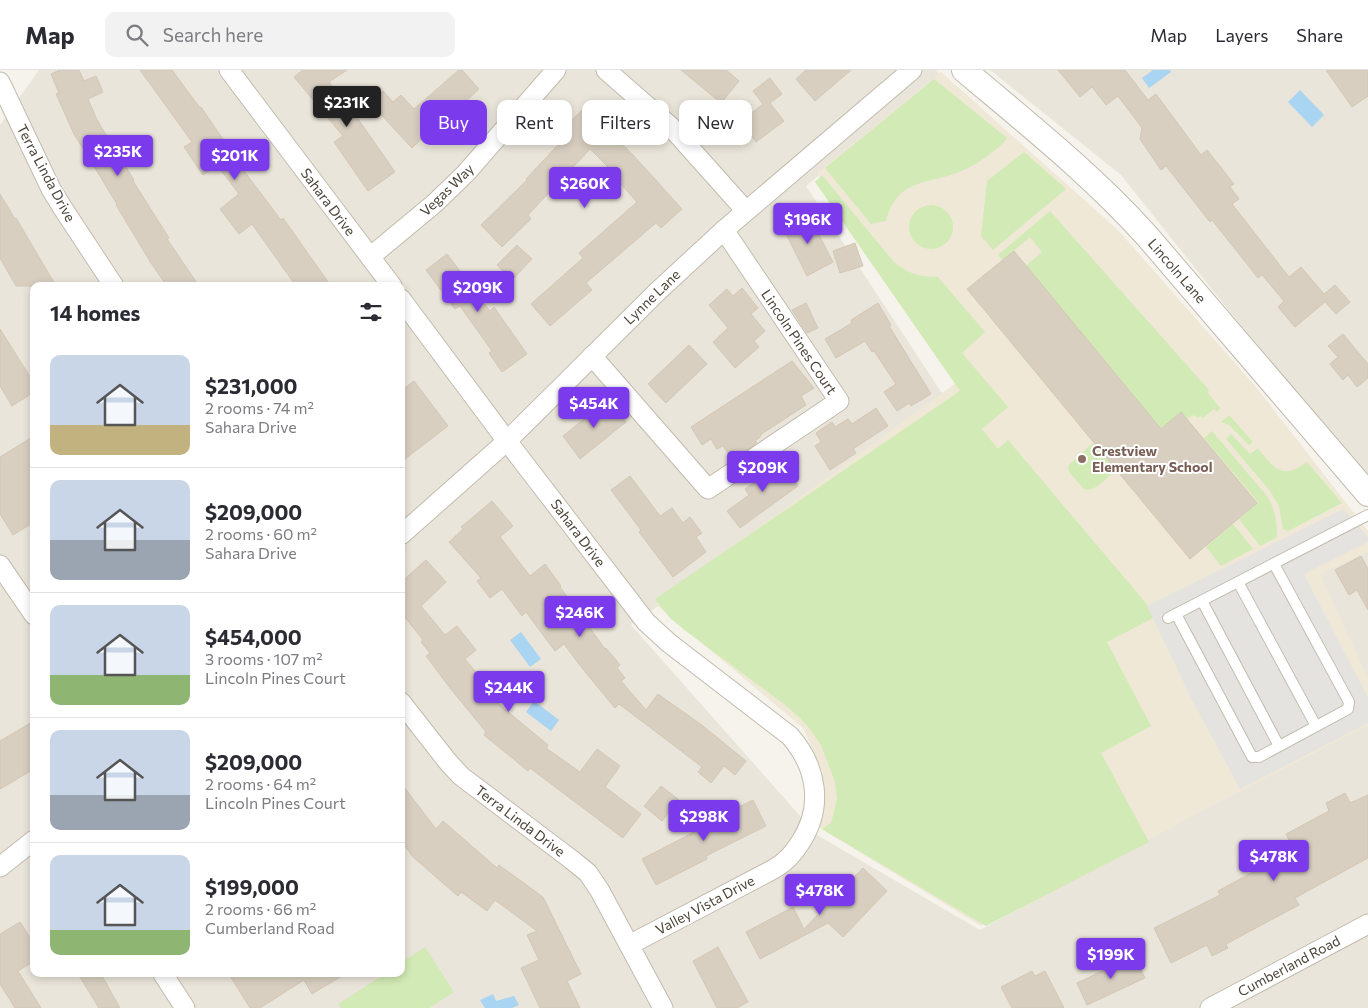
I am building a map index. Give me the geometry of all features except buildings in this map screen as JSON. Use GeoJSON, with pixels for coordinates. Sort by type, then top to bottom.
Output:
{"type":"FeatureCollection","features":[{"type":"Feature","properties":{"kind":"street"},"geometry":{"type":"LineString","coordinates":[[0,85],[12,70]]}},
{"type":"Feature","properties":{"kind":"street","name":"Sahara Drive"},"geometry":{"type":"LineString","coordinates":[[229,70],[389,282]]}},
{"type":"Feature","properties":{"kind":"street","name":"Vegas Way"},"geometry":{"type":"LineString","coordinates":[[370,257],[435,203],[466,173],[556,70]]}},
{"type":"Feature","properties":{"kind":"street"},"geometry":{"type":"LineString","coordinates":[[606,70],[674,130],[746,211]]}},
{"type":"Feature","properties":{"kind":"street","name":"Lynne Lane"},"geometry":{"type":"LineString","coordinates":[[405,531],[507,441],[657,292],[724,230],[912,70]]}},
{"type":"Feature","properties":{"kind":"street","name":"Lincoln Lane"},"geometry":{"type":"LineString","coordinates":[[964,70],[1082,170],[1113,199],[1147,236],[1368,494]]}},
{"type":"Feature","properties":{"kind":"street","name":"Terra Linda Drive"},"geometry":{"type":"LineString","coordinates":[[0,85],[51,189],[111,282]]}},
{"type":"Feature","properties":{"kind":"street","name":"Lincoln Pines Court"},"geometry":{"type":"LineString","coordinates":[[592,356],[708,489],[839,401],[724,230]]}},
{"type":"Feature","properties":{"kind":"street","name":"Sahara Drive"},"geometry":{"type":"LineString","coordinates":[[405,304],[646,622],[669,643],[790,736],[804,755],[814,786]]}},
{"type":"Feature","properties":{"kind":"street"},"geometry":{"type":"LineString","coordinates":[[0,565],[30,609]]}},
{"type":"Feature","properties":{"kind":"street","name":"Terra Linda Drive"},"geometry":{"type":"LineString","coordinates":[[405,707],[461,776],[588,873],[630,945]]}},
{"type":"Feature","properties":{"kind":"street","name":"Valley Vista Drive"},"geometry":{"type":"LineString","coordinates":[[630,945],[785,861],[799,845],[811,821],[814,810],[814,786]]}},
{"type":"Feature","properties":{"kind":"street"},"geometry":{"type":"LineString","coordinates":[[0,866],[30,843]]}},
{"type":"Feature","properties":{"kind":"street","name":"Cumberland Road"},"geometry":{"type":"LineString","coordinates":[[1210,1008],[1368,924]]}},
{"type":"Feature","properties":{"kind":"street"},"geometry":{"type":"LineString","coordinates":[[630,945],[663,1008]]}},
{"type":"Feature","properties":{"kind":"street"},"geometry":{"type":"LineString","coordinates":[[165,977],[185,1008]]}},
{"type":"Feature","properties":{"kind":"lane"},"geometry":{"type":"LineString","coordinates":[[1274,564],[1349,702],[1348,709],[1259,757],[1252,757],[1172,616],[1368,515]]}},
{"type":"Feature","properties":{"kind":"lane"},"geometry":{"type":"LineString","coordinates":[[1238,582],[1316,726]]}},
{"type":"Feature","properties":{"kind":"lane"},"geometry":{"type":"LineString","coordinates":[[1202,601],[1279,746]]}},
{"type":"Feature","properties":{"kind":"shaded area"},"geometry":{"type":"Polygon","coordinates":[[[39,70],[935,70],[941,75],[806,186],[949,404],[631,625],[817,835],[980,930],[1368,721],[1368,1008],[0,1008],[0,125],[39,70]]]}},
{"type":"Feature","properties":{"kind":"shaded area"},"geometry":{"type":"Polygon","coordinates":[[[990,70],[1368,70],[1368,476],[1312,415],[1121,175],[990,70]]]}},
{"type":"Feature","properties":{"kind":"shaded area","name":"Crestview Elementary School"},"geometry":{"type":"Polygon","coordinates":[[[941,72],[1118,230],[1256,387],[1368,531],[1368,552],[1320,574],[1368,678],[1368,725],[981,926],[818,827],[823,773],[803,728],[655,604],[956,383],[817,173],[941,72]]]}},
{"type":"Feature","properties":{"kind":"shaded area"},"geometry":{"type":"Polygon","coordinates":[[[1343,509],[1368,537],[1368,542],[1304,574],[1368,698],[1368,723],[1240,789],[1192,700],[1147,606],[1343,509]]]}},
{"type":"Feature","properties":{"kind":"shaded area"},"geometry":{"type":"Polygon","coordinates":[[[1368,546],[1368,698],[1296,572],[1368,546]]]}},
{"type":"Feature","properties":{"kind":"green space"},"geometry":{"type":"Polygon","coordinates":[[[934,79],[1007,138],[988,155],[968,168],[955,174],[908,188],[899,195],[886,221],[871,224],[825,168],[934,79]]]}},
{"type":"Feature","properties":{"kind":"green space"},"geometry":{"type":"Polygon","coordinates":[[[1024,152],[1066,189],[993,250],[981,236],[987,181],[1024,152]]]}},
{"type":"Feature","properties":{"kind":"green space"},"geometry":{"type":"Polygon","coordinates":[[[822,175],[894,262],[914,274],[938,277],[985,332],[962,353],[1008,407],[982,429],[998,449],[1008,440],[1150,608],[1155,617],[1107,642],[1151,726],[1101,753],[1149,842],[986,926],[822,829],[831,823],[837,799],[835,782],[821,745],[809,728],[784,704],[670,618],[655,599],[960,391],[815,182],[822,175]]]}},
{"type":"Feature","properties":{"kind":"green space"},"geometry":{"type":"Polygon","coordinates":[[[931,205],[943,209],[949,215],[953,227],[949,239],[943,245],[931,249],[919,245],[913,239],[909,227],[913,215],[919,209],[931,205]]]}},
{"type":"Feature","properties":{"kind":"green space"},"geometry":{"type":"Polygon","coordinates":[[[1050,211],[1209,390],[1207,392],[1220,408],[1217,412],[1214,409],[1203,418],[1201,416],[1198,418],[1194,415],[1187,419],[1181,412],[1161,429],[1026,266],[1042,252],[1030,237],[1003,260],[998,255],[1050,211]]]}},
{"type":"Feature","properties":{"kind":"green space"},"geometry":{"type":"Polygon","coordinates":[[[1229,415],[1253,442],[1249,445],[1229,425],[1221,422],[1229,415]]]}},
{"type":"Feature","properties":{"kind":"green space"},"geometry":{"type":"Polygon","coordinates":[[[1212,431],[1267,496],[1272,506],[1276,521],[1277,537],[1260,546],[1239,519],[1258,502],[1204,438],[1212,431]]]}},
{"type":"Feature","properties":{"kind":"green space"},"geometry":{"type":"Polygon","coordinates":[[[1231,434],[1250,454],[1258,448],[1272,465],[1282,470],[1295,469],[1307,462],[1342,503],[1288,531],[1283,529],[1279,506],[1270,491],[1226,439],[1231,434]]]}},
{"type":"Feature","properties":{"kind":"green space"},"geometry":{"type":"Polygon","coordinates":[[[1093,443],[1116,470],[1097,487],[1088,490],[1084,489],[1069,472],[1068,466],[1093,443]]]}},
{"type":"Feature","properties":{"kind":"green space"},"geometry":{"type":"Polygon","coordinates":[[[1233,524],[1253,549],[1221,566],[1206,547],[1233,524]]]}},
{"type":"Feature","properties":{"kind":"green space"},"geometry":{"type":"Polygon","coordinates":[[[425,947],[454,992],[429,1008],[341,1008],[338,1004],[380,977],[405,977],[405,960],[425,947]]]}},
{"type":"Feature","properties":{"kind":"water"},"geometry":{"type":"Polygon","coordinates":[[[1153,70],[1170,70],[1171,72],[1149,88],[1142,78],[1153,70]]]}},
{"type":"Feature","properties":{"kind":"water"},"geometry":{"type":"Polygon","coordinates":[[[1300,90],[1324,115],[1312,127],[1288,102],[1300,90]]]}},
{"type":"Feature","properties":{"kind":"water"},"geometry":{"type":"Polygon","coordinates":[[[521,632],[541,659],[530,667],[510,640],[521,632]]]}},
{"type":"Feature","properties":{"kind":"water"},"geometry":{"type":"Polygon","coordinates":[[[534,701],[559,720],[551,731],[526,712],[534,701]]]}},
{"type":"Feature","properties":{"kind":"water"},"geometry":{"type":"Polygon","coordinates":[[[493,994],[496,1001],[514,996],[519,1005],[512,1008],[485,1008],[480,1000],[493,994]]]}},
{"type":"Feature","properties":{"kind":"place","name":"Crestview Elementary School"},"geometry":{"type":"Point","coordinates":[1082,459]}}]}
